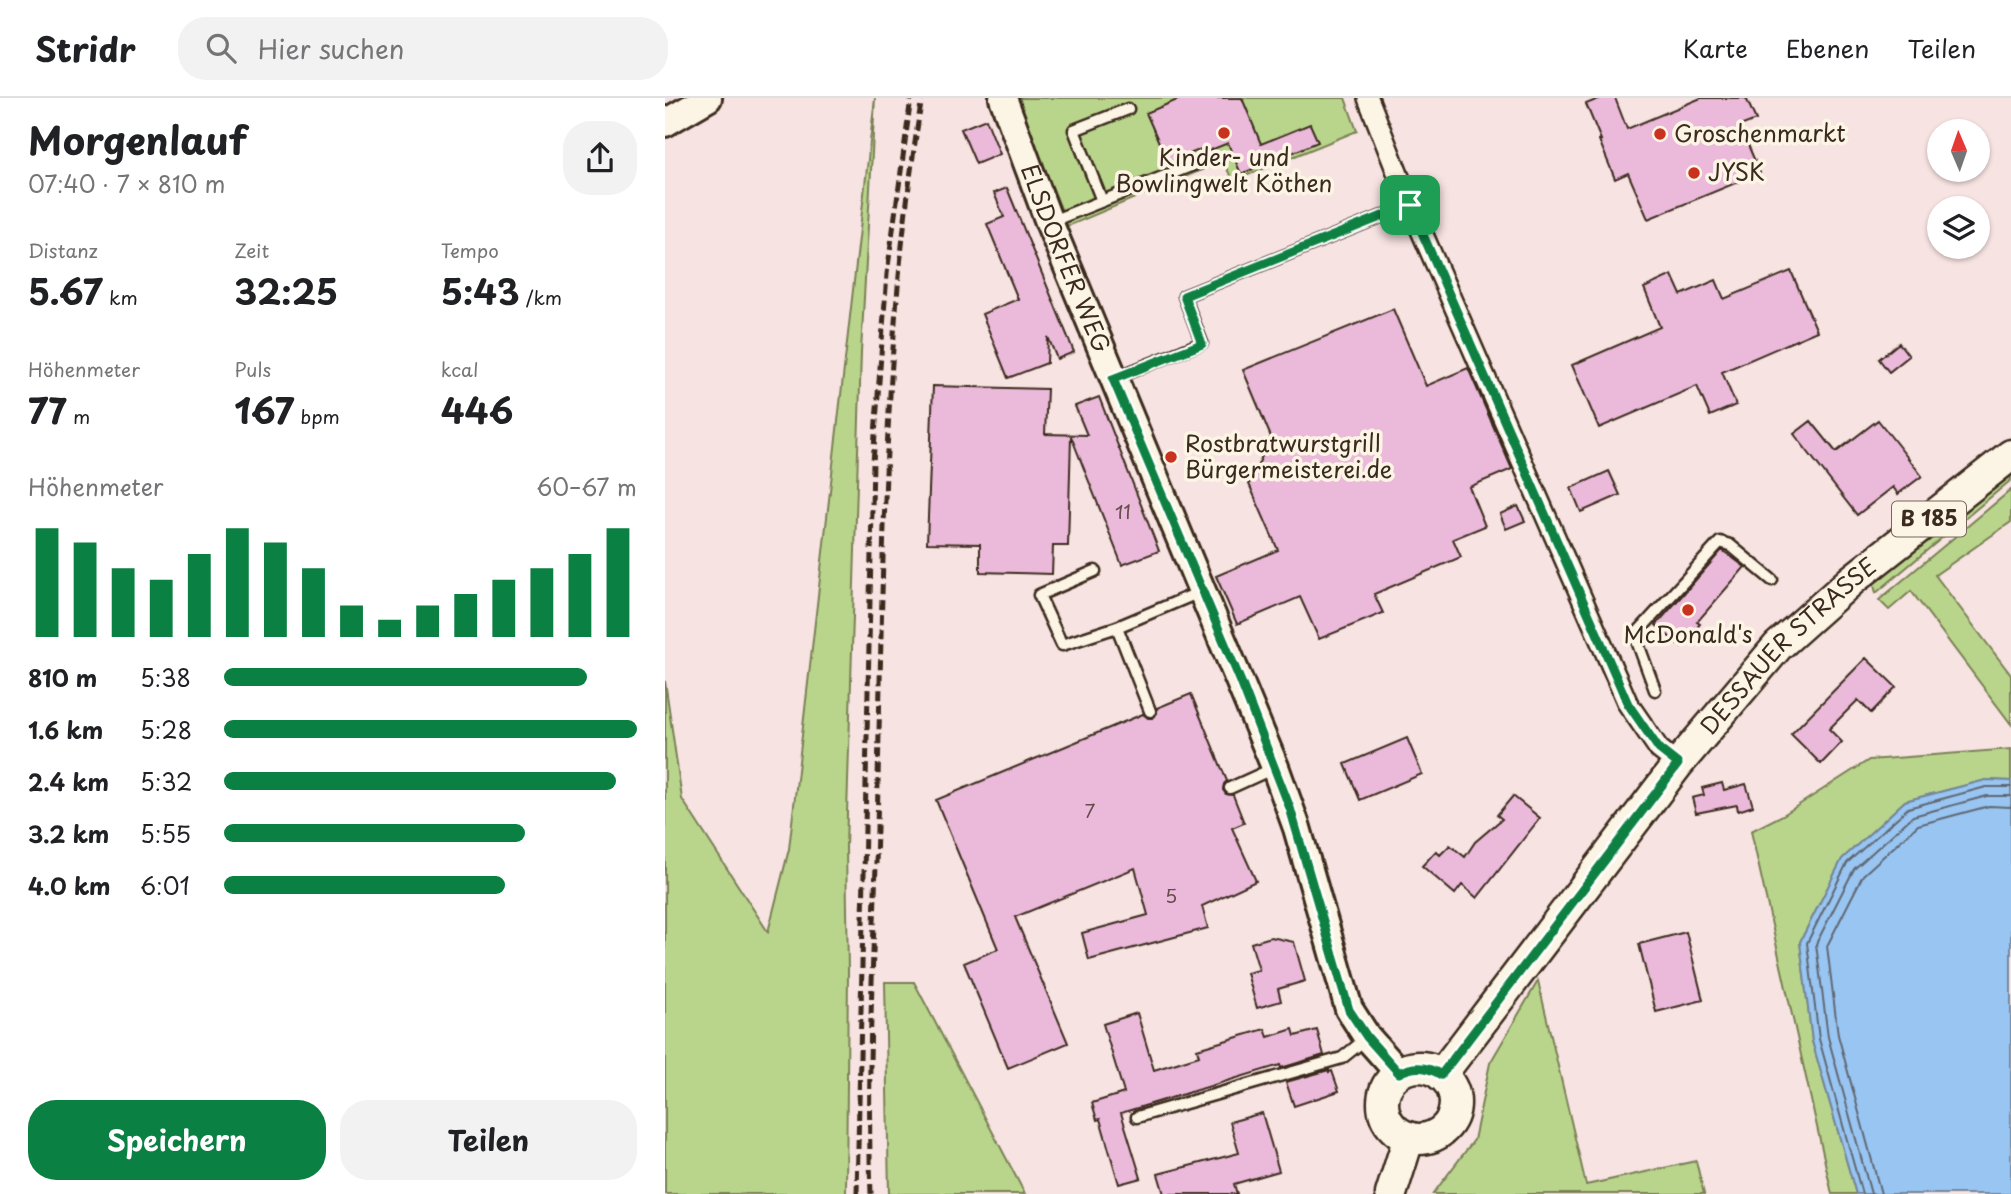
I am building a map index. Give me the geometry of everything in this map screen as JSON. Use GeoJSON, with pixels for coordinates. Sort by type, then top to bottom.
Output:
{"type":"FeatureCollection","features":[{"type":"Feature","properties":{"kind":"main road","name":"DESSAUER STRASSE"},"geometry":{"type":"LineString","coordinates":[[1441,1075],[1678,764],[1795,630],[1851,580],[2008,457]]}},
{"type":"Feature","properties":{"kind":"main road"},"geometry":{"type":"LineString","coordinates":[[1420,1067],[1441,1075],[1450,1084],[1454,1097],[1453,1115],[1449,1122],[1435,1135],[1427,1138],[1409,1137],[1395,1129],[1385,1116],[1384,1108],[1385,1092],[1393,1078],[1399,1073],[1420,1067]]}},
{"type":"Feature","properties":{"kind":"main road"},"geometry":{"type":"LineString","coordinates":[[1391,1194],[1409,1137]]}},
{"type":"Feature","properties":{"kind":"street"},"geometry":{"type":"LineString","coordinates":[[665,123],[708,98]]}},
{"type":"Feature","properties":{"kind":"street","name":"ELSDORFER WEG"},"geometry":{"type":"LineString","coordinates":[[1003,98],[1049,222],[1275,767],[1297,828],[1349,1010],[1367,1037],[1399,1073]]}},
{"type":"Feature","properties":{"kind":"street"},"geometry":{"type":"LineString","coordinates":[[1368,98],[1410,205],[1628,704],[1659,749],[1678,764]]}},
{"type":"Feature","properties":{"kind":"lane"},"geometry":{"type":"LineString","coordinates":[[1102,201],[1074,130],[1128,109]]}},
{"type":"Feature","properties":{"kind":"lane"},"geometry":{"type":"LineString","coordinates":[[1049,222],[1198,163]]}},
{"type":"Feature","properties":{"kind":"lane"},"geometry":{"type":"LineString","coordinates":[[1113,379],[1202,344],[1184,296],[1410,205]]}},
{"type":"Feature","properties":{"kind":"lane"},"geometry":{"type":"LineString","coordinates":[[1655,690],[1637,641],[1638,632],[1720,542],[1730,545],[1772,580]]}},
{"type":"Feature","properties":{"kind":"lane"},"geometry":{"type":"LineString","coordinates":[[1095,571],[1039,595],[1062,645],[1117,627],[1201,592]]}},
{"type":"Feature","properties":{"kind":"lane"},"geometry":{"type":"LineString","coordinates":[[1117,627],[1150,711]]}},
{"type":"Feature","properties":{"kind":"lane"},"geometry":{"type":"LineString","coordinates":[[1230,788],[1275,767]]}},
{"type":"Feature","properties":{"kind":"lane"},"geometry":{"type":"LineString","coordinates":[[1137,1117],[1342,1058],[1367,1037]]}},
{"type":"Feature","properties":{"kind":"green space"},"geometry":{"type":"Polygon","coordinates":[[[875,98],[861,352],[846,847],[846,1194],[665,1194],[665,681],[682,799],[768,932],[789,849],[875,98]]]}},
{"type":"Feature","properties":{"kind":"green space"},"geometry":{"type":"Polygon","coordinates":[[[1016,98],[1345,98],[1357,131],[1233,181],[1223,161],[1068,226],[1016,98]]]}},
{"type":"Feature","properties":{"kind":"green space"},"geometry":{"type":"Polygon","coordinates":[[[2011,468],[2011,480],[1876,593],[1873,581],[2011,468]]]}},
{"type":"Feature","properties":{"kind":"green space"},"geometry":{"type":"Polygon","coordinates":[[[2011,490],[2011,522],[1935,575],[2011,675],[2011,724],[1911,591],[1889,610],[1879,600],[2011,490]]]}},
{"type":"Feature","properties":{"kind":"green space"},"geometry":{"type":"Polygon","coordinates":[[[2011,749],[2011,781],[1986,780],[1905,801],[1842,859],[1800,942],[1812,1041],[1856,1194],[1832,1194],[1751,831],[1783,815],[1869,760],[2011,749]]]}},
{"type":"Feature","properties":{"kind":"green space"},"geometry":{"type":"Polygon","coordinates":[[[1538,981],[1586,1185],[1696,1161],[1704,1194],[1433,1194],[1474,1140],[1490,1063],[1538,981]]]}},
{"type":"Feature","properties":{"kind":"green space"},"geometry":{"type":"Polygon","coordinates":[[[885,982],[914,982],[1025,1194],[889,1194],[885,982]]]}},
{"type":"Feature","properties":{"kind":"water"},"geometry":{"type":"Polygon","coordinates":[[[1986,780],[2011,781],[2011,1194],[1856,1194],[1812,1041],[1800,942],[1842,859],[1905,801],[1986,780]]]}},
{"type":"Feature","properties":{"kind":"building","name":"Kinder- und Bowlingwelt Köthen"},"geometry":{"type":"Polygon","coordinates":[[[1182,98],[1242,98],[1261,144],[1310,124],[1318,142],[1241,174],[1228,143],[1206,152],[1199,150],[1168,163],[1146,113],[1182,98]]]}},
{"type":"Feature","properties":{"kind":"building"},"geometry":{"type":"Polygon","coordinates":[[[1601,98],[1615,98],[1627,129],[1701,98],[1746,98],[1756,120],[1740,126],[1760,173],[1648,219],[1628,173],[1615,179],[1599,140],[1586,104],[1601,98]]]}},
{"type":"Feature","properties":{"kind":"building"},"geometry":{"type":"Polygon","coordinates":[[[986,119],[1000,154],[976,164],[961,129],[986,119]]]}},
{"type":"Feature","properties":{"kind":"building"},"geometry":{"type":"Polygon","coordinates":[[[1007,188],[1074,352],[1057,359],[1048,337],[1047,363],[1008,378],[982,314],[1018,299],[987,224],[1004,217],[994,193],[1007,188]]]}},
{"type":"Feature","properties":{"kind":"building"},"geometry":{"type":"Polygon","coordinates":[[[1791,271],[1817,331],[1722,372],[1736,405],[1710,416],[1697,386],[1599,428],[1572,365],[1660,327],[1644,288],[1672,275],[1681,295],[1716,280],[1724,299],[1791,271]]]}},
{"type":"Feature","properties":{"kind":"building"},"geometry":{"type":"Polygon","coordinates":[[[1393,309],[1426,386],[1468,368],[1512,469],[1469,487],[1485,526],[1453,539],[1461,557],[1374,594],[1383,613],[1319,639],[1300,597],[1237,624],[1216,576],[1278,550],[1249,484],[1271,437],[1243,370],[1393,309]]]}},
{"type":"Feature","properties":{"kind":"building"},"geometry":{"type":"Polygon","coordinates":[[[1899,343],[1909,356],[1889,372],[1879,359],[1899,343]]]}},
{"type":"Feature","properties":{"kind":"building"},"geometry":{"type":"Polygon","coordinates":[[[933,386],[1047,389],[1045,434],[1087,435],[1075,406],[1099,397],[1159,551],[1122,565],[1071,436],[1068,546],[1053,546],[1052,574],[980,572],[980,544],[927,543],[933,386]]]}},
{"type":"Feature","properties":{"kind":"building"},"geometry":{"type":"Polygon","coordinates":[[[1878,420],[1922,476],[1898,494],[1893,487],[1857,515],[1794,434],[1811,421],[1836,452],[1878,420]]]}},
{"type":"Feature","properties":{"kind":"building"},"geometry":{"type":"Polygon","coordinates":[[[1609,471],[1620,495],[1581,512],[1571,488],[1609,471]]]}},
{"type":"Feature","properties":{"kind":"building"},"geometry":{"type":"Polygon","coordinates":[[[1518,506],[1525,521],[1506,529],[1500,514],[1518,506]]]}},
{"type":"Feature","properties":{"kind":"building","name":"McDonald's"},"geometry":{"type":"Polygon","coordinates":[[[1722,550],[1745,567],[1697,622],[1700,624],[1681,647],[1656,625],[1722,550]]]}},
{"type":"Feature","properties":{"kind":"building"},"geometry":{"type":"Polygon","coordinates":[[[1866,658],[1896,687],[1871,713],[1858,700],[1829,729],[1842,742],[1821,764],[1791,734],[1866,658]]]}},
{"type":"Feature","properties":{"kind":"building"},"geometry":{"type":"Polygon","coordinates":[[[1191,694],[1227,781],[1223,790],[1226,794],[1233,795],[1244,823],[1232,828],[1256,881],[1202,906],[1208,928],[1089,960],[1082,933],[1148,915],[1135,868],[1015,917],[1068,1043],[1008,1068],[964,963],[998,949],[936,800],[1143,714],[1153,718],[1157,708],[1191,694]]]}},
{"type":"Feature","properties":{"kind":"building"},"geometry":{"type":"Polygon","coordinates":[[[1407,738],[1422,774],[1360,800],[1345,764],[1407,738]]]}},
{"type":"Feature","properties":{"kind":"building"},"geometry":{"type":"Polygon","coordinates":[[[1722,783],[1724,790],[1746,784],[1753,806],[1738,811],[1737,805],[1696,813],[1692,798],[1704,795],[1702,788],[1722,783]]]}},
{"type":"Feature","properties":{"kind":"building"},"geometry":{"type":"Polygon","coordinates":[[[1513,796],[1540,818],[1477,898],[1462,885],[1455,894],[1422,866],[1436,851],[1440,855],[1450,845],[1465,857],[1475,842],[1502,819],[1497,815],[1513,796]]]}},
{"type":"Feature","properties":{"kind":"building"},"geometry":{"type":"Polygon","coordinates":[[[1686,932],[1703,1000],[1656,1012],[1639,944],[1686,932]]]}},
{"type":"Feature","properties":{"kind":"building"},"geometry":{"type":"Polygon","coordinates":[[[1271,937],[1294,942],[1305,981],[1278,989],[1281,1001],[1257,1008],[1247,973],[1259,970],[1251,943],[1271,937]]]}},
{"type":"Feature","properties":{"kind":"building"},"geometry":{"type":"Polygon","coordinates":[[[1137,1013],[1154,1070],[1199,1056],[1197,1049],[1265,1029],[1268,1037],[1293,1029],[1295,1036],[1317,1030],[1324,1055],[1281,1068],[1280,1065],[1121,1113],[1141,1178],[1119,1184],[1100,1119],[1097,1120],[1092,1103],[1124,1093],[1103,1024],[1137,1013]]]}},
{"type":"Feature","properties":{"kind":"building"},"geometry":{"type":"Polygon","coordinates":[[[1332,1071],[1339,1091],[1294,1106],[1286,1082],[1332,1071]]]}},
{"type":"Feature","properties":{"kind":"building"},"geometry":{"type":"Polygon","coordinates":[[[1262,1113],[1279,1171],[1234,1184],[1237,1194],[1164,1194],[1158,1174],[1239,1153],[1230,1122],[1262,1113]]]}},
{"type":"Feature","properties":{"kind":"railway"},"geometry":{"type":"LineString","coordinates":[[857,1194],[873,462],[887,274],[911,98]]}},
{"type":"Feature","properties":{"kind":"railway"},"geometry":{"type":"LineString","coordinates":[[871,1194],[870,1039],[888,438],[900,268],[922,98]]}},
{"type":"Feature","properties":{"kind":"place","name":"Kinder- und Bowlingwelt Köthen"},"geometry":{"type":"Point","coordinates":[1224,133]}},
{"type":"Feature","properties":{"kind":"place","name":"Groschenmarkt"},"geometry":{"type":"Point","coordinates":[1660,134]}},
{"type":"Feature","properties":{"kind":"place","name":"JYSK"},"geometry":{"type":"Point","coordinates":[1694,173]}},
{"type":"Feature","properties":{"kind":"place","name":"Rostbratwurstgrill Bürgermeisterei.de"},"geometry":{"type":"Point","coordinates":[1171,457]}},
{"type":"Feature","properties":{"kind":"place","name":"McDonald's"},"geometry":{"type":"Point","coordinates":[1688,610]}},
{"type":"Feature","properties":{"kind":"route"},"geometry":{"type":"LineString","coordinates":[[1410,205],[1628,704],[1659,749],[1678,764],[1441,1075],[1420,1067],[1399,1073],[1367,1037],[1349,1010],[1290,808],[1241,682],[1113,379],[1202,344],[1184,296],[1410,205]]}}]}
